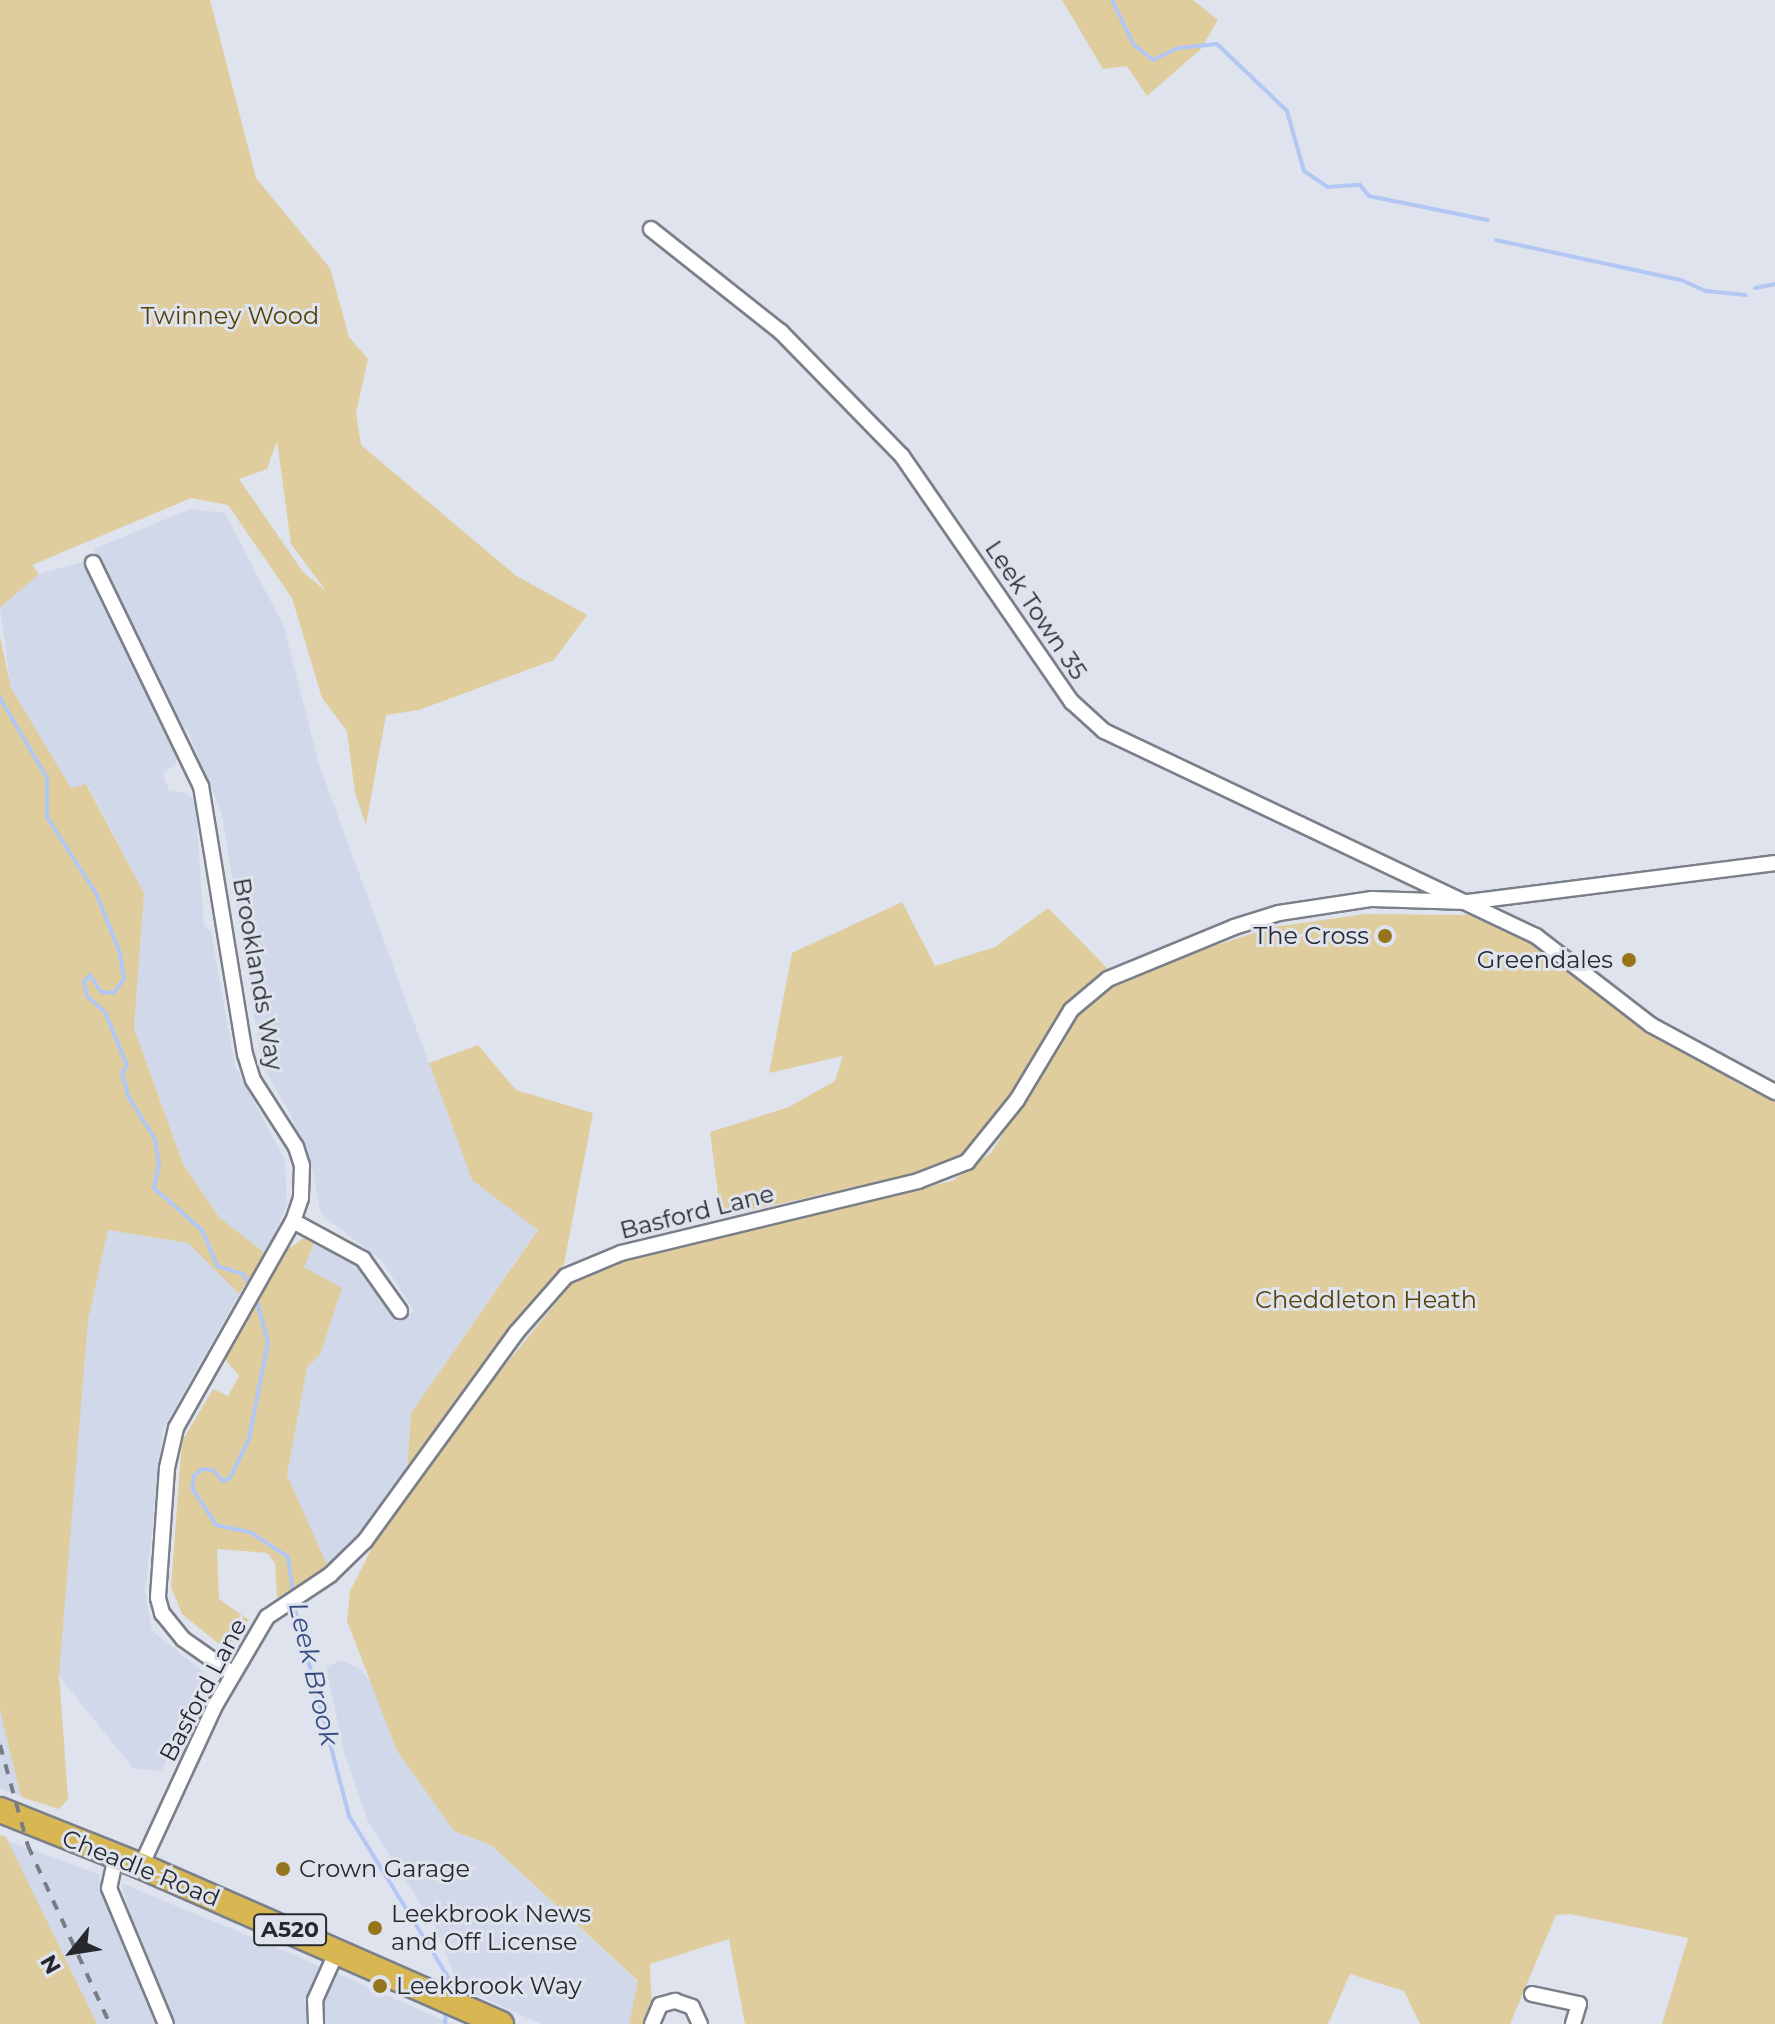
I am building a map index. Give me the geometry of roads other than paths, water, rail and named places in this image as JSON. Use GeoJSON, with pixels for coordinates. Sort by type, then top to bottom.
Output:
{"type":"FeatureCollection","features":[{"type":"Feature","properties":{"kind":"highway","name":"Cheadle Road"},"geometry":{"type":"LineString","coordinates":[[0,1810],[141,1866],[501,2024]]}},
{"type":"Feature","properties":{"kind":"street","name":"Leek Town 35"},"geometry":{"type":"LineString","coordinates":[[651,229],[781,332],[902,456],[1030,644],[1086,717],[1104,731],[1536,936],[1651,1025],[1775,1092]]}},
{"type":"Feature","properties":{"kind":"street","name":"Brooklands Way"},"geometry":{"type":"LineString","coordinates":[[93,563],[201,786],[245,1054],[253,1080],[296,1147],[302,1166],[301,1198],[293,1221],[267,1272],[242,1306],[170,1445],[158,1598],[170,1627],[233,1674]]}},
{"type":"Feature","properties":{"kind":"street","name":"Basford Lane"},"geometry":{"type":"LineString","coordinates":[[141,1866],[233,1674],[279,1605],[330,1575],[365,1541],[516,1333],[566,1276],[621,1253],[918,1181],[967,1162],[1017,1100],[1071,1010],[1108,979],[1152,958],[1234,927],[1320,905],[1372,899],[1467,902],[1775,863]]}},
{"type":"Feature","properties":{"kind":"street"},"geometry":{"type":"LineString","coordinates":[[293,1221],[363,1259],[400,1311]]}},
{"type":"Feature","properties":{"kind":"street"},"geometry":{"type":"LineString","coordinates":[[116,1856],[109,1888],[166,2024]]}},
{"type":"Feature","properties":{"kind":"street"},"geometry":{"type":"LineString","coordinates":[[316,2024],[315,2000],[337,1951]]}},
{"type":"Feature","properties":{"kind":"street"},"geometry":{"type":"LineString","coordinates":[[1532,1994],[1579,2004],[1573,2024]]}},
{"type":"Feature","properties":{"kind":"street"},"geometry":{"type":"LineString","coordinates":[[652,2024],[660,2005],[675,2001],[692,2007],[700,2024]]}},
{"type":"Feature","properties":{"kind":"waterway"},"geometry":{"type":"LineString","coordinates":[[1112,0],[1134,45],[1153,60],[1178,48],[1217,44],[1287,111],[1304,171],[1328,187],[1360,185],[1369,196],[1488,220]]}},
{"type":"Feature","properties":{"kind":"waterway"},"geometry":{"type":"LineString","coordinates":[[1496,240],[1681,280],[1706,291],[1746,295]]}},
{"type":"Feature","properties":{"kind":"waterway"},"geometry":{"type":"LineString","coordinates":[[1755,288],[1775,284]]}},
{"type":"Feature","properties":{"kind":"waterway","name":"Leek Brook"},"geometry":{"type":"LineString","coordinates":[[0,698],[47,778],[47,817],[97,895],[120,953],[124,979],[114,993],[101,992],[90,975],[84,982],[87,996],[105,1012],[127,1065],[122,1073],[128,1096],[155,1139],[159,1164],[154,1188],[202,1230],[217,1266],[243,1274],[251,1287]]}},
{"type":"Feature","properties":{"kind":"waterway","name":"Leek Brook"},"geometry":{"type":"LineString","coordinates":[[255,1295],[268,1342],[249,1439],[230,1478],[223,1481],[213,1470],[202,1469],[194,1476],[192,1488],[216,1525],[250,1532],[288,1557],[293,1593]]}},
{"type":"Feature","properties":{"kind":"waterway","name":"Leek Brook"},"geometry":{"type":"LineString","coordinates":[[294,1606],[349,1816],[448,1977],[447,1989]]}},
{"type":"Feature","properties":{"kind":"waterway","name":"Leek Brook"},"geometry":{"type":"LineString","coordinates":[[445,2024],[446,2010]]}},
{"type":"Feature","properties":{"kind":"railway"},"geometry":{"type":"LineString","coordinates":[[0,1745],[28,1846],[110,2024]]}},
{"type":"Feature","properties":{"kind":"place","name":"The Cross"},"geometry":{"type":"Point","coordinates":[1385,936]}},
{"type":"Feature","properties":{"kind":"place","name":"Greendales"},"geometry":{"type":"Point","coordinates":[1629,960]}},
{"type":"Feature","properties":{"kind":"place","name":"Crown Garage"},"geometry":{"type":"Point","coordinates":[283,1869]}},
{"type":"Feature","properties":{"kind":"place","name":"Leekbrook News and Off License"},"geometry":{"type":"Point","coordinates":[375,1928]}},
{"type":"Feature","properties":{"kind":"place","name":"Leekbrook Way"},"geometry":{"type":"Point","coordinates":[380,1986]}},
{"type":"Feature","properties":{"kind":"park label","name":"Twinney Wood"},"geometry":{"type":"Point","coordinates":[230,316]}},
{"type":"Feature","properties":{"kind":"park label","name":"Cheddleton Heath"},"geometry":{"type":"Point","coordinates":[1366,1300]}}]}
